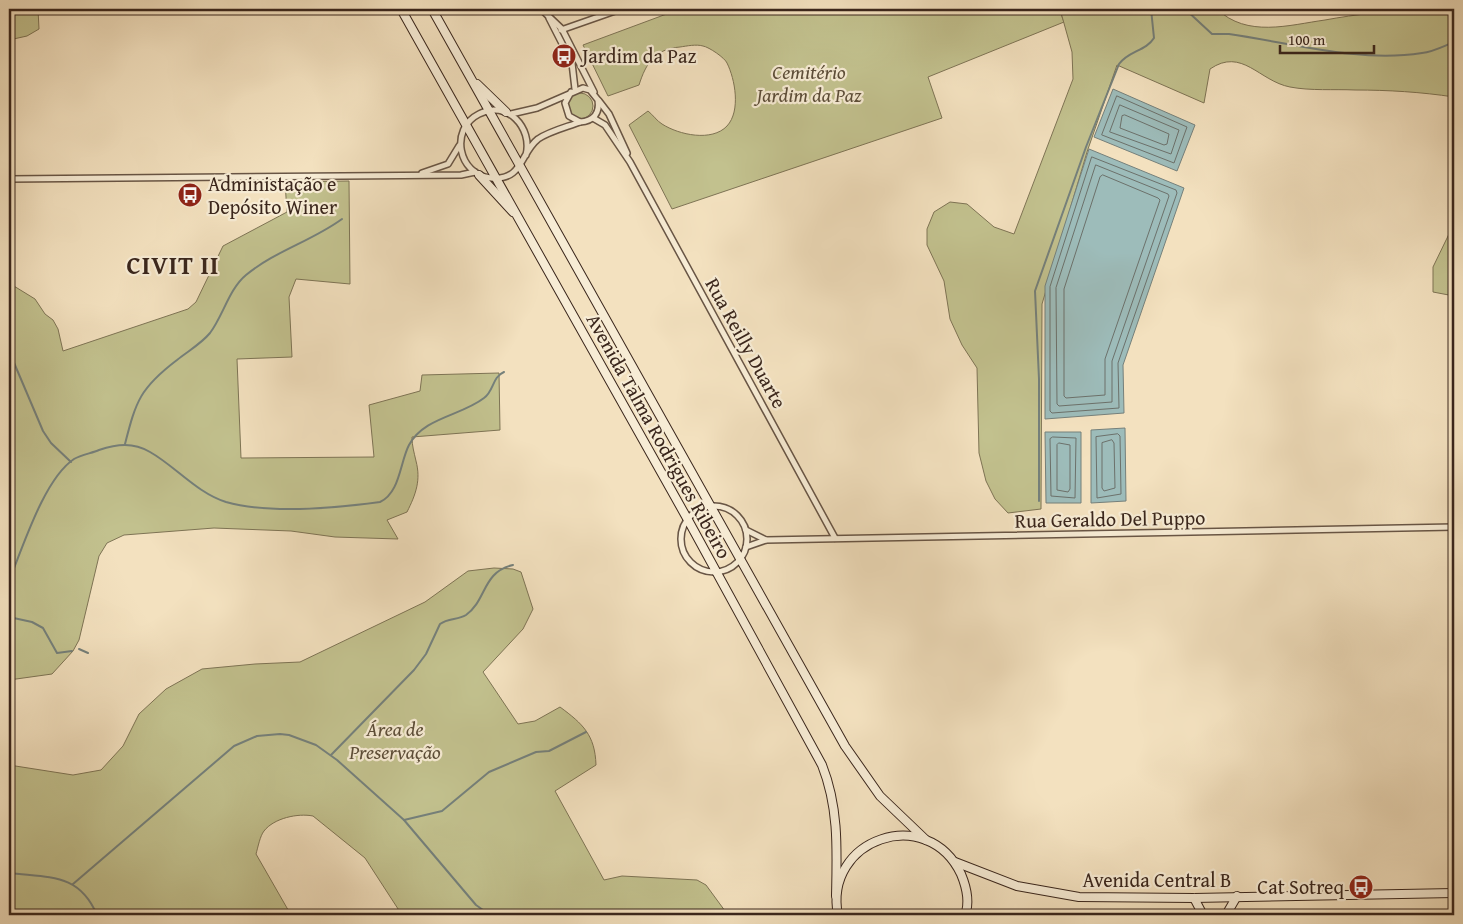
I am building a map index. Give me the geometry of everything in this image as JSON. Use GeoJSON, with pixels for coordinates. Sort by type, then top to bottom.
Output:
{"type":"FeatureCollection","features":[{"type":"Feature","properties":{"kind":"main road","name":"Avenida Talma Rodrigues Ribeiro"},"geometry":{"type":"LineString","coordinates":[[401,9],[688,520],[815,751],[828,780],[837,831],[836,896]]}},
{"type":"Feature","properties":{"kind":"main road","name":"Avenida Talma Rodrigues Ribeiro"},"geometry":{"type":"LineString","coordinates":[[432,9],[854,760],[880,796],[926,840]]}},
{"type":"Feature","properties":{"kind":"main road"},"geometry":{"type":"LineString","coordinates":[[473,81],[508,113]]}},
{"type":"Feature","properties":{"kind":"main road"},"geometry":{"type":"LineString","coordinates":[[477,173],[496,196],[519,218]]}},
{"type":"Feature","properties":{"kind":"main road","name":"Avenida Central B"},"geometry":{"type":"LineString","coordinates":[[838,915],[836,896],[846,867],[855,855],[867,845],[881,839],[896,836],[926,840],[937,845],[955,862],[1006,883],[1062,895],[1093,898],[1194,898],[1454,893]]}},
{"type":"Feature","properties":{"kind":"main road","name":"Avenida Central B"},"geometry":{"type":"LineString","coordinates":[[955,862],[966,885],[965,915]]}},
{"type":"Feature","properties":{"kind":"main road"},"geometry":{"type":"LineString","coordinates":[[1226,915],[1237,896]]}},
{"type":"Feature","properties":{"kind":"main road"},"geometry":{"type":"LineString","coordinates":[[1194,898],[1202,915]]}},
{"type":"Feature","properties":{"kind":"street"},"geometry":{"type":"LineString","coordinates":[[9,179],[462,175],[477,173],[496,178],[508,175],[521,166],[536,140],[593,118],[597,113],[598,100],[562,30],[541,9]]}},
{"type":"Feature","properties":{"kind":"street"},"geometry":{"type":"LineString","coordinates":[[556,32],[621,9]]}},
{"type":"Feature","properties":{"kind":"street"},"geometry":{"type":"LineString","coordinates":[[546,14],[572,63],[573,90],[565,103],[566,110],[574,120],[580,122]]}},
{"type":"Feature","properties":{"kind":"street"},"geometry":{"type":"LineString","coordinates":[[415,175],[448,164],[457,153],[466,125],[478,114],[490,110],[508,113],[538,108],[573,90],[590,90],[595,94]]}},
{"type":"Feature","properties":{"kind":"street","name":"Rua Reilly Duarte"},"geometry":{"type":"LineString","coordinates":[[598,100],[609,114],[630,162],[835,538]]}},
{"type":"Feature","properties":{"kind":"street"},"geometry":{"type":"LineString","coordinates":[[508,113],[518,120],[526,132],[528,141],[526,155]]}},
{"type":"Feature","properties":{"kind":"street","name":"Rua Reilly Duarte"},"geometry":{"type":"LineString","coordinates":[[593,118],[605,125],[630,162]]}},
{"type":"Feature","properties":{"kind":"street"},"geometry":{"type":"LineString","coordinates":[[460,141],[462,156],[477,173]]}},
{"type":"Feature","properties":{"kind":"street"},"geometry":{"type":"LineString","coordinates":[[711,507],[721,507],[735,514],[746,530],[746,546],[741,559],[730,568],[717,572],[700,569],[692,563],[685,554],[682,533],[688,520],[698,511],[711,507]]}},
{"type":"Feature","properties":{"kind":"street","name":"Rua Geraldo Del Puppo"},"geometry":{"type":"LineString","coordinates":[[746,546],[766,540],[835,538],[1454,527]]}},
{"type":"Feature","properties":{"kind":"street","name":"Rua Geraldo Del Puppo"},"geometry":{"type":"LineString","coordinates":[[746,530],[766,540]]}},
{"type":"Feature","properties":{"kind":"green space"},"geometry":{"type":"Polygon","coordinates":[[[9,9],[38,9],[39,29],[27,36],[9,40],[9,9]]]}},
{"type":"Feature","properties":{"kind":"green space","name":"Cemitério Jardim da Paz"},"geometry":{"type":"Polygon","coordinates":[[[680,9],[1059,9],[1064,22],[928,77],[942,118],[672,209],[629,125],[648,111],[662,124],[686,134],[704,135],[721,131],[731,120],[735,104],[734,86],[727,63],[709,48],[703,46],[692,45],[671,48],[653,58],[648,64],[639,85],[608,96],[583,45],[680,9]]]}},
{"type":"Feature","properties":{"kind":"green space"},"geometry":{"type":"Polygon","coordinates":[[[1060,9],[1217,9],[1241,24],[1269,27],[1372,13],[1387,9],[1454,9],[1454,97],[1380,90],[1290,87],[1279,84],[1241,63],[1232,62],[1221,63],[1210,69],[1204,103],[1117,65],[1087,152],[1042,304],[1041,509],[1008,513],[995,499],[986,481],[979,453],[977,368],[962,345],[950,319],[944,281],[927,245],[927,229],[934,212],[950,202],[967,204],[994,227],[1014,234],[1073,79],[1072,52],[1060,9]]]}},
{"type":"Feature","properties":{"kind":"green space"},"geometry":{"type":"Polygon","coordinates":[[[580,93],[589,97],[593,106],[589,115],[580,119],[571,115],[567,106],[571,97],[580,93]]]}},
{"type":"Feature","properties":{"kind":"green space"},"geometry":{"type":"Polygon","coordinates":[[[349,181],[350,284],[296,279],[289,297],[292,357],[237,359],[241,458],[374,457],[369,405],[420,391],[422,375],[499,373],[500,430],[412,437],[418,474],[415,493],[407,512],[387,520],[398,539],[335,537],[291,531],[214,528],[124,535],[107,543],[99,556],[79,640],[73,651],[52,674],[9,680],[9,283],[35,299],[45,314],[53,320],[58,329],[63,351],[188,309],[196,302],[223,246],[287,212],[285,182],[349,181]]]}},
{"type":"Feature","properties":{"kind":"green space"},"geometry":{"type":"Polygon","coordinates":[[[1454,213],[1454,296],[1433,292],[1433,267],[1449,234],[1454,213]]]}},
{"type":"Feature","properties":{"kind":"green space","name":"Área de Preservação"},"geometry":{"type":"Polygon","coordinates":[[[494,568],[513,569],[521,572],[533,609],[523,629],[483,672],[518,724],[535,721],[560,707],[586,731],[593,746],[596,765],[555,791],[604,880],[622,876],[697,880],[706,885],[728,915],[402,915],[365,858],[313,816],[300,815],[280,820],[268,826],[261,836],[256,854],[291,915],[9,915],[9,765],[73,775],[101,770],[123,746],[139,714],[166,689],[202,669],[300,662],[425,602],[468,571],[494,568]]]}},
{"type":"Feature","properties":{"kind":"water"},"geometry":{"type":"Polygon","coordinates":[[[1113,89],[1195,125],[1177,171],[1094,137],[1113,89]]]}},
{"type":"Feature","properties":{"kind":"water"},"geometry":{"type":"Polygon","coordinates":[[[1089,149],[1184,188],[1123,365],[1124,413],[1045,419],[1045,286],[1089,149]]]}},
{"type":"Feature","properties":{"kind":"water"},"geometry":{"type":"Polygon","coordinates":[[[1125,428],[1126,501],[1091,503],[1091,430],[1125,428]]]}},
{"type":"Feature","properties":{"kind":"water"},"geometry":{"type":"Polygon","coordinates":[[[1045,432],[1081,432],[1081,503],[1046,503],[1045,432]]]}},
{"type":"Feature","properties":{"kind":"waterway"},"geometry":{"type":"LineString","coordinates":[[1039,501],[1039,379],[1035,291],[1086,147],[1119,64],[1127,56],[1146,46],[1154,38],[1151,9]]}},
{"type":"Feature","properties":{"kind":"waterway"},"geometry":{"type":"LineString","coordinates":[[1185,9],[1212,34],[1229,34],[1350,54],[1374,56],[1422,53],[1454,42]]}},
{"type":"Feature","properties":{"kind":"waterway"},"geometry":{"type":"LineString","coordinates":[[125,444],[141,396],[155,379],[210,333],[240,281],[269,259],[318,234],[342,219]]}},
{"type":"Feature","properties":{"kind":"waterway"},"geometry":{"type":"LineString","coordinates":[[9,351],[43,431],[51,443],[71,462]]}},
{"type":"Feature","properties":{"kind":"waterway"},"geometry":{"type":"LineString","coordinates":[[9,581],[44,497],[63,469],[74,459],[112,446],[131,445],[150,452],[215,498],[243,506],[302,509],[380,502],[392,492],[406,452],[416,436],[424,428],[484,398],[490,392],[497,377],[504,372]]}},
{"type":"Feature","properties":{"kind":"waterway"},"geometry":{"type":"LineString","coordinates":[[331,755],[414,670],[426,654],[440,624],[466,615],[478,602],[490,580],[503,569],[513,565]]}},
{"type":"Feature","properties":{"kind":"waterway"},"geometry":{"type":"LineString","coordinates":[[9,617],[32,622],[43,628],[57,653],[72,651]]}},
{"type":"Feature","properties":{"kind":"waterway"},"geometry":{"type":"LineString","coordinates":[[79,649],[88,653]]}},
{"type":"Feature","properties":{"kind":"waterway"},"geometry":{"type":"LineString","coordinates":[[404,820],[442,811],[489,772],[536,752],[549,751],[586,732]]}},
{"type":"Feature","properties":{"kind":"waterway"},"geometry":{"type":"LineString","coordinates":[[73,884],[234,746],[257,736],[280,734],[289,735],[316,745],[337,760],[404,820],[476,905],[490,915]]}},
{"type":"Feature","properties":{"kind":"waterway"},"geometry":{"type":"LineString","coordinates":[[9,873],[62,880],[81,891],[90,901],[97,915]]}},
{"type":"Feature","properties":{"kind":"place","name":"Jardim da Paz"},"geometry":{"type":"Point","coordinates":[564,56]}},
{"type":"Feature","properties":{"kind":"place","name":"Administação e Depósito Winer"},"geometry":{"type":"Point","coordinates":[190,195]}},
{"type":"Feature","properties":{"kind":"place","name":"Cat Sotreq"},"geometry":{"type":"Point","coordinates":[1361,887]}},
{"type":"Feature","properties":{"kind":"district","name":"CIVIT II"},"geometry":{"type":"Point","coordinates":[173,265]}}]}
